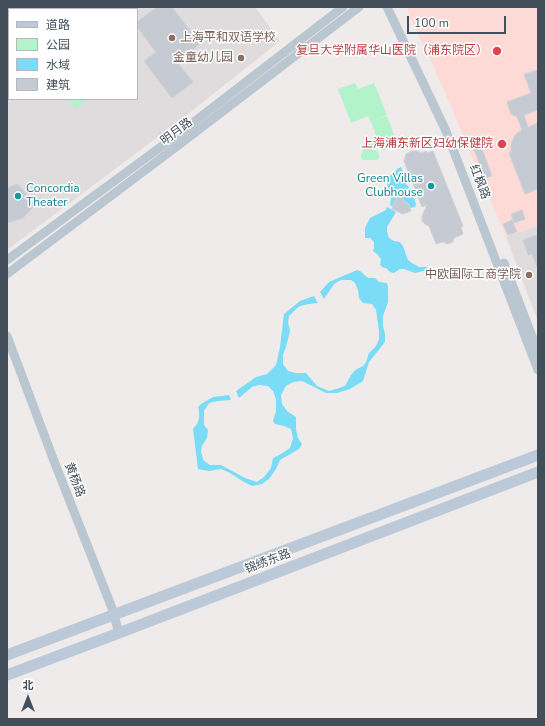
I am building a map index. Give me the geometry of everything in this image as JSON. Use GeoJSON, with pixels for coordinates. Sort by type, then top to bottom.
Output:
{"type":"FeatureCollection","features":[{"type":"Feature","properties":{"kind":"main road","name":"锦绣东路"},"geometry":{"type":"LineString","coordinates":[[7,655],[538,455]]}},
{"type":"Feature","properties":{"kind":"main road","name":"锦绣东路"},"geometry":{"type":"LineString","coordinates":[[7,675],[538,472]]}},
{"type":"Feature","properties":{"kind":"street","name":"明月路"},"geometry":{"type":"LineString","coordinates":[[7,260],[99,193],[343,7]]}},
{"type":"Feature","properties":{"kind":"street","name":"明月路"},"geometry":{"type":"LineString","coordinates":[[7,274],[359,7]]}},
{"type":"Feature","properties":{"kind":"street","name":"红枫路"},"geometry":{"type":"LineString","coordinates":[[387,7],[446,131],[538,370]]}},
{"type":"Feature","properties":{"kind":"street","name":"红枫路"},"geometry":{"type":"LineString","coordinates":[[393,7],[451,129],[538,352]]}},
{"type":"Feature","properties":{"kind":"street","name":"黄杨路"},"geometry":{"type":"LineString","coordinates":[[7,336],[114,615],[119,633]]}},
{"type":"Feature","properties":{"kind":"shaded area"},"geometry":{"type":"Polygon","coordinates":[[[7,7],[255,7],[280,41],[179,121],[7,250],[7,7]]]}},
{"type":"Feature","properties":{"kind":"shaded area"},"geometry":{"type":"Polygon","coordinates":[[[407,7],[538,7],[538,225],[506,237],[449,102],[410,18],[407,7]]]}},
{"type":"Feature","properties":{"kind":"shaded area","name":"中欧国际工商学院"},"geometry":{"type":"Polygon","coordinates":[[[538,225],[538,321],[506,237],[538,225]]]}},
{"type":"Feature","properties":{"kind":"green space"},"geometry":{"type":"Polygon","coordinates":[[[7,7],[83,8],[8,8],[8,70],[7,7]]]}},
{"type":"Feature","properties":{"kind":"green space"},"geometry":{"type":"Polygon","coordinates":[[[355,83],[358,89],[374,83],[387,115],[371,122],[368,116],[351,123],[338,89],[355,83]]]}},
{"type":"Feature","properties":{"kind":"green space"},"geometry":{"type":"Polygon","coordinates":[[[69,100],[87,100],[75,109],[69,100]]]}},
{"type":"Feature","properties":{"kind":"green space"},"geometry":{"type":"Polygon","coordinates":[[[387,116],[398,145],[382,151],[371,122],[387,116]]]}},
{"type":"Feature","properties":{"kind":"green space"},"geometry":{"type":"Polygon","coordinates":[[[372,141],[376,143],[372,150],[378,152],[379,158],[377,160],[363,160],[361,155],[363,150],[368,143],[372,141]]]}},
{"type":"Feature","properties":{"kind":"water"},"geometry":{"type":"Polygon","coordinates":[[[401,167],[404,174],[403,177],[405,178],[404,181],[407,182],[406,185],[409,186],[408,188],[411,190],[416,204],[415,207],[410,208],[408,203],[403,201],[404,198],[397,195],[394,203],[396,204],[394,207],[390,205],[391,199],[387,183],[390,181],[389,176],[394,174],[397,169],[401,167]]]}},
{"type":"Feature","properties":{"kind":"water"},"geometry":{"type":"Polygon","coordinates":[[[387,207],[396,212],[387,227],[389,238],[400,242],[408,260],[419,267],[427,267],[428,270],[415,273],[400,269],[394,273],[380,265],[381,259],[373,251],[374,242],[370,238],[365,238],[365,228],[370,218],[386,210],[387,207]]]}},
{"type":"Feature","properties":{"kind":"water"},"geometry":{"type":"Polygon","coordinates":[[[357,270],[368,278],[375,278],[379,282],[387,283],[388,287],[388,302],[383,316],[385,342],[369,362],[363,381],[350,389],[337,393],[326,393],[302,381],[293,382],[286,386],[281,395],[282,404],[287,411],[296,417],[296,430],[298,438],[302,444],[299,449],[280,460],[269,479],[262,484],[252,486],[221,469],[209,471],[198,469],[193,429],[199,418],[198,407],[213,397],[229,395],[231,400],[209,403],[204,411],[204,425],[208,430],[207,438],[201,451],[203,460],[210,465],[221,465],[245,478],[257,482],[264,477],[271,468],[273,458],[290,448],[293,438],[291,429],[275,424],[273,421],[276,411],[276,399],[273,391],[268,386],[259,385],[252,387],[239,398],[236,391],[256,377],[267,374],[276,365],[284,314],[300,301],[314,296],[318,303],[300,306],[289,316],[288,322],[290,331],[283,355],[283,364],[288,371],[306,373],[317,386],[329,391],[345,386],[355,370],[363,366],[369,353],[376,346],[379,339],[376,310],[372,304],[363,303],[359,298],[355,283],[351,280],[341,280],[334,284],[324,299],[320,292],[329,282],[357,270]]]}},
{"type":"Feature","properties":{"kind":"building"},"geometry":{"type":"Polygon","coordinates":[[[157,7],[172,7],[200,44],[177,62],[193,82],[172,98],[144,61],[156,52],[138,28],[138,21],[157,7]]]}},
{"type":"Feature","properties":{"kind":"building"},"geometry":{"type":"Polygon","coordinates":[[[538,70],[538,110],[524,115],[528,127],[538,123],[538,189],[525,194],[509,153],[511,152],[511,144],[514,137],[522,130],[517,117],[511,114],[507,102],[531,93],[524,74],[538,70]]]}},
{"type":"Feature","properties":{"kind":"building"},"geometry":{"type":"Polygon","coordinates":[[[481,146],[492,176],[485,178],[474,149],[481,146]]]}},
{"type":"Feature","properties":{"kind":"building","name":"Green Villas Clubhouse"},"geometry":{"type":"Polygon","coordinates":[[[412,151],[418,151],[421,153],[426,151],[427,153],[433,151],[463,226],[461,227],[463,234],[454,238],[453,242],[448,244],[443,242],[436,244],[429,226],[422,221],[422,216],[427,205],[422,207],[404,161],[406,154],[412,151]]]}},
{"type":"Feature","properties":{"kind":"building","name":"Concordia Theater"},"geometry":{"type":"Polygon","coordinates":[[[18,184],[35,205],[23,218],[7,223],[7,188],[18,184]]]}},
{"type":"Feature","properties":{"kind":"building"},"geometry":{"type":"Polygon","coordinates":[[[397,195],[404,198],[403,201],[408,203],[411,211],[403,214],[392,209],[397,195]]]}},
{"type":"Feature","properties":{"kind":"building"},"geometry":{"type":"Polygon","coordinates":[[[522,210],[525,219],[514,223],[511,214],[522,210]]]}},
{"type":"Feature","properties":{"kind":"building"},"geometry":{"type":"Polygon","coordinates":[[[512,220],[517,232],[508,235],[503,224],[512,220]]]}},
{"type":"Feature","properties":{"kind":"building"},"geometry":{"type":"Polygon","coordinates":[[[537,235],[537,267],[532,254],[528,255],[523,240],[537,235]]]}},
{"type":"Feature","properties":{"kind":"place","name":"上海平和双语学校"},"geometry":{"type":"Point","coordinates":[172,38]}},
{"type":"Feature","properties":{"kind":"place","name":"复旦大学附属华山医院（浦东院区）"},"geometry":{"type":"Point","coordinates":[497,51]}},
{"type":"Feature","properties":{"kind":"place","name":"金童幼儿园"},"geometry":{"type":"Point","coordinates":[241,58]}},
{"type":"Feature","properties":{"kind":"place","name":"上海浦东新区妇幼保健院"},"geometry":{"type":"Point","coordinates":[502,144]}},
{"type":"Feature","properties":{"kind":"place","name":"Green Villas Clubhouse"},"geometry":{"type":"Point","coordinates":[431,186]}},
{"type":"Feature","properties":{"kind":"place","name":"Concordia Theater"},"geometry":{"type":"Point","coordinates":[18,196]}},
{"type":"Feature","properties":{"kind":"place","name":"中欧国际工商学院"},"geometry":{"type":"Point","coordinates":[529,275]}}]}
